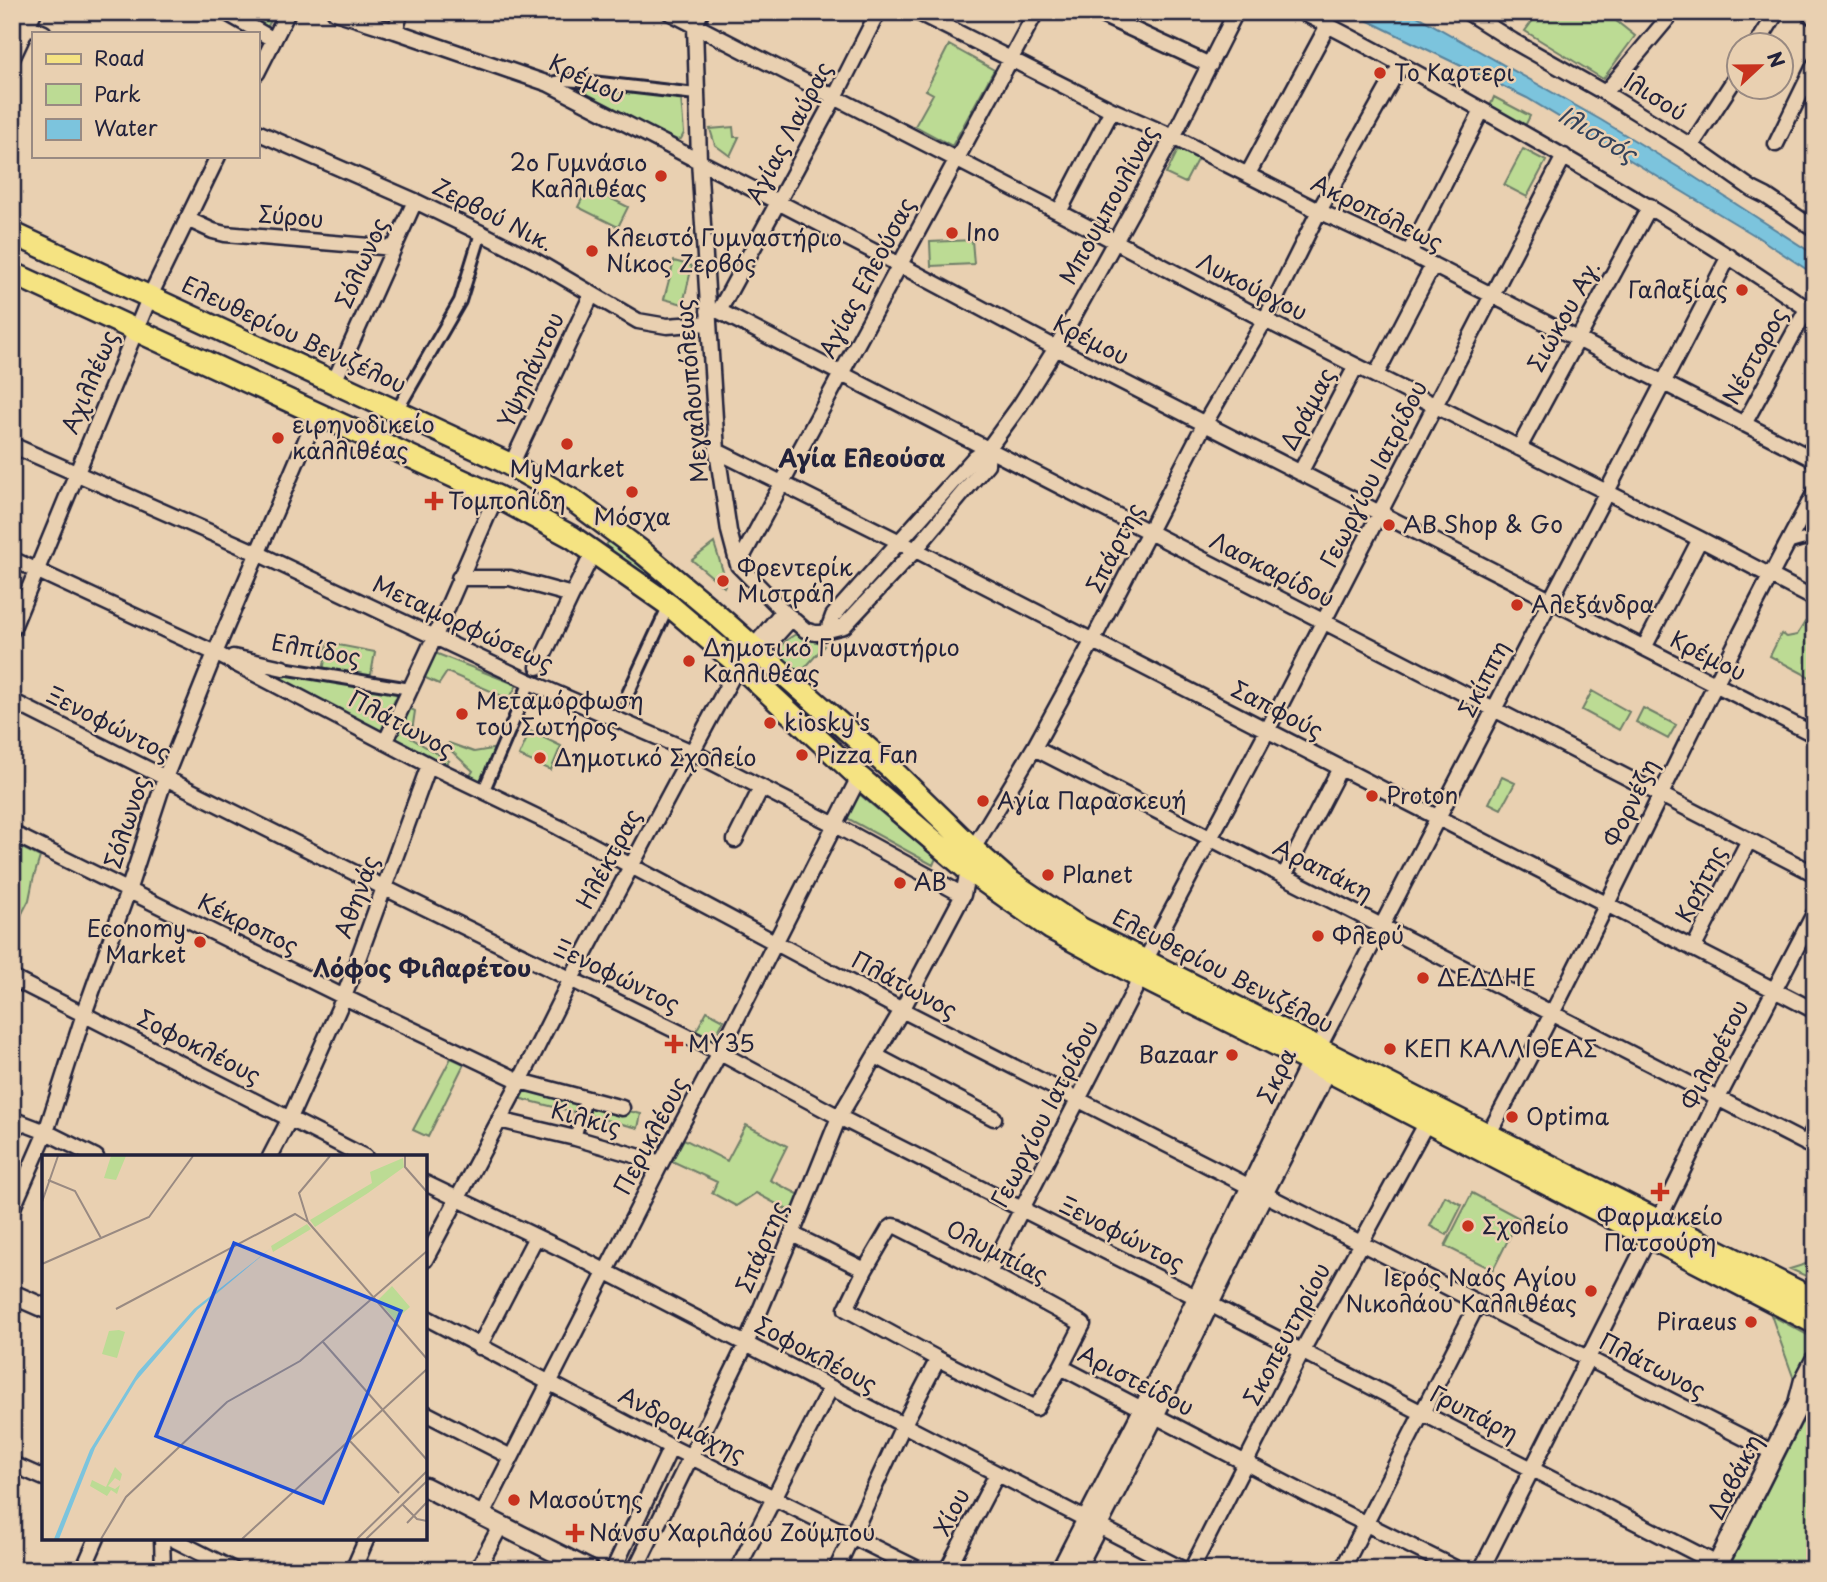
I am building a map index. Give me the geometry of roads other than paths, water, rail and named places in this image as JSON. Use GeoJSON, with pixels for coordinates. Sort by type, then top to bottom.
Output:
{"type":"FeatureCollection","features":[{"type":"Feature","properties":{"kind":"main road","name":"Ελευθερίου Βενιζέλου"},"geometry":{"type":"LineString","coordinates":[[12,233],[511,465],[574,501],[642,552],[890,768],[971,860]]}},
{"type":"Feature","properties":{"kind":"main road","name":"Ελευθερίου Βενιζέλου"},"geometry":{"type":"LineString","coordinates":[[12,273],[496,496],[572,537],[669,605],[859,777],[971,860],[1008,880],[1143,969],[1318,1060],[1427,1122],[1653,1229],[1815,1300]]}},
{"type":"Feature","properties":{"kind":"main road","name":"Ελευθερίου Βενιζέλου"},"geometry":{"type":"LineString","coordinates":[[1318,1060],[1488,1135],[1815,1323]]}},
{"type":"Feature","properties":{"kind":"main road","name":"Δαβάκη"},"geometry":{"type":"LineString","coordinates":[[1721,1568],[1798,1405],[1804,1382],[1815,1361]]}},
{"type":"Feature","properties":{"kind":"main road","name":"Δαβάκη"},"geometry":{"type":"LineString","coordinates":[[1798,1405],[1815,1393]]}},
{"type":"Feature","properties":{"kind":"street"},"geometry":{"type":"LineString","coordinates":[[225,12],[274,40]]}},
{"type":"Feature","properties":{"kind":"street"},"geometry":{"type":"LineString","coordinates":[[259,69],[288,12]]}},
{"type":"Feature","properties":{"kind":"street","name":"Κρέμου"},"geometry":{"type":"LineString","coordinates":[[335,12],[396,30],[549,84],[1056,348],[1815,736]]}},
{"type":"Feature","properties":{"kind":"street"},"geometry":{"type":"LineString","coordinates":[[396,30],[401,12]]}},
{"type":"Feature","properties":{"kind":"street","name":"Λυκούργου"},"geometry":{"type":"LineString","coordinates":[[669,12],[698,19],[835,97],[956,160],[1815,599]]}},
{"type":"Feature","properties":{"kind":"street","name":"Αγίας Λαύρας"},"geometry":{"type":"LineString","coordinates":[[711,315],[778,201],[878,12]]}},
{"type":"Feature","properties":{"kind":"street","name":"Ακροπόλεως"},"geometry":{"type":"LineString","coordinates":[[917,12],[1112,110],[1174,137],[1319,211],[1409,253],[1815,460]]}},
{"type":"Feature","properties":{"kind":"street","name":"Αγίας Ελεούσας"},"geometry":{"type":"LineString","coordinates":[[738,565],[1036,12]]}},
{"type":"Feature","properties":{"kind":"street"},"geometry":{"type":"LineString","coordinates":[[1095,12],[1210,65]]}},
{"type":"Feature","properties":{"kind":"street","name":"Μπουμπουλίνας"},"geometry":{"type":"LineString","coordinates":[[828,629],[833,617],[975,457],[988,449],[1020,405],[1056,348],[1174,137],[1236,12]]}},
{"type":"Feature","properties":{"kind":"street"},"geometry":{"type":"LineString","coordinates":[[1301,12],[1401,64],[1650,206],[1811,311]]}},
{"type":"Feature","properties":{"kind":"street","name":"Ιλισού"},"geometry":{"type":"LineString","coordinates":[[1467,12],[1691,146],[1815,229]]}},
{"type":"Feature","properties":{"kind":"street"},"geometry":{"type":"LineString","coordinates":[[1765,32],[1777,12]]}},
{"type":"Feature","properties":{"kind":"street"},"geometry":{"type":"LineString","coordinates":[[1810,12],[1815,16]]}},
{"type":"Feature","properties":{"kind":"street"},"geometry":{"type":"LineString","coordinates":[[1605,93],[1669,14]]}},
{"type":"Feature","properties":{"kind":"street"},"geometry":{"type":"LineString","coordinates":[[12,19],[30,19],[43,32]]}},
{"type":"Feature","properties":{"kind":"street"},"geometry":{"type":"LineString","coordinates":[[12,59],[30,19]]}},
{"type":"Feature","properties":{"kind":"street","name":"Μεγαλουπόλεως"},"geometry":{"type":"LineString","coordinates":[[698,19],[696,94],[699,160],[711,315],[717,451],[729,531],[738,565],[788,615]]}},
{"type":"Feature","properties":{"kind":"street"},"geometry":{"type":"LineString","coordinates":[[1248,174],[1328,25]]}},
{"type":"Feature","properties":{"kind":"street","name":"Σπάρτης"},"geometry":{"type":"LineString","coordinates":[[635,1570],[746,1344],[839,1117],[902,1010],[963,895],[977,842],[1034,748],[1092,642],[1205,423],[1265,320],[1319,211],[1401,64]]}},
{"type":"Feature","properties":{"kind":"street"},"geometry":{"type":"LineString","coordinates":[[1776,144],[1815,64]]}},
{"type":"Feature","properties":{"kind":"street"},"geometry":{"type":"LineString","coordinates":[[549,84],[563,80],[696,94]]}},
{"type":"Feature","properties":{"kind":"street"},"geometry":{"type":"LineString","coordinates":[[1691,146],[1726,92]]}},
{"type":"Feature","properties":{"kind":"street"},"geometry":{"type":"LineString","coordinates":[[1059,212],[1112,110]]}},
{"type":"Feature","properties":{"kind":"street"},"geometry":{"type":"LineString","coordinates":[[1409,253],[1482,110]]}},
{"type":"Feature","properties":{"kind":"street","name":"Ζερβού Νικ."},"geometry":{"type":"LineString","coordinates":[[259,133],[481,233],[534,260],[639,321],[667,326],[711,315]]}},
{"type":"Feature","properties":{"kind":"street","name":"Γεωργίου Ιατρίδου"},"geometry":{"type":"LineString","coordinates":[[989,1273],[1209,838],[1324,622],[1564,156]]}},
{"type":"Feature","properties":{"kind":"street","name":"Αχιλλέως"},"geometry":{"type":"LineString","coordinates":[[12,630],[150,296],[217,158]]}},
{"type":"Feature","properties":{"kind":"street","name":"Σόλωνος"},"geometry":{"type":"LineString","coordinates":[[334,382],[415,201]]}},
{"type":"Feature","properties":{"kind":"street","name":"Σιώκου Αγ."},"geometry":{"type":"LineString","coordinates":[[1519,448],[1650,206]]}},
{"type":"Feature","properties":{"kind":"street","name":"Σύρου"},"geometry":{"type":"LineString","coordinates":[[187,219],[213,231],[238,236],[394,248]]}},
{"type":"Feature","properties":{"kind":"street"},"geometry":{"type":"LineString","coordinates":[[396,412],[460,301],[481,233]]}},
{"type":"Feature","properties":{"kind":"street","name":"Σκίππη"},"geometry":{"type":"LineString","coordinates":[[1318,1060],[1382,926],[1729,256]]}},
{"type":"Feature","properties":{"kind":"street"},"geometry":{"type":"LineString","coordinates":[[1376,375],[1433,265]]}},
{"type":"Feature","properties":{"kind":"street","name":"Υψηλάντου"},"geometry":{"type":"LineString","coordinates":[[511,465],[592,294]]}},
{"type":"Feature","properties":{"kind":"street","name":"Νέστορος"},"geometry":{"type":"LineString","coordinates":[[1744,424],[1811,311]]}},
{"type":"Feature","properties":{"kind":"street","name":"Λασκαρίδου"},"geometry":{"type":"LineString","coordinates":[[711,315],[841,374],[1815,874]]}},
{"type":"Feature","properties":{"kind":"street","name":"Δράμας"},"geometry":{"type":"LineString","coordinates":[[1300,473],[1356,366]]}},
{"type":"Feature","properties":{"kind":"street","name":"Σόλωνος"},"geometry":{"type":"LineString","coordinates":[[12,1210],[46,1132],[165,778],[317,414]]}},
{"type":"Feature","properties":{"kind":"street","name":"Μεταμορφώσεως"},"geometry":{"type":"LineString","coordinates":[[12,445],[257,553],[530,682],[692,752],[835,825],[963,895]]}},
{"type":"Feature","properties":{"kind":"street","name":"Μπουμπουλίνας"},"geometry":{"type":"LineString","coordinates":[[828,629],[844,626],[915,550],[986,464],[988,449]]}},
{"type":"Feature","properties":{"kind":"street","name":"Σαπφούς"},"geometry":{"type":"LineString","coordinates":[[717,451],[1815,1011]]}},
{"type":"Feature","properties":{"kind":"street","name":"Φορνέζη"},"geometry":{"type":"LineString","coordinates":[[1488,1135],[1607,906],[1714,685],[1815,492]]}},
{"type":"Feature","properties":{"kind":"street"},"geometry":{"type":"LineString","coordinates":[[386,741],[496,496]]}},
{"type":"Feature","properties":{"kind":"street"},"geometry":{"type":"LineString","coordinates":[[1787,544],[1815,536]]}},
{"type":"Feature","properties":{"kind":"street"},"geometry":{"type":"LineString","coordinates":[[1644,648],[1700,539]]}},
{"type":"Feature","properties":{"kind":"street"},"geometry":{"type":"LineString","coordinates":[[538,667],[594,551]]}},
{"type":"Feature","properties":{"kind":"street","name":"Πλάτωνος"},"geometry":{"type":"LineString","coordinates":[[12,559],[215,653],[429,765],[558,827],[902,1010],[1774,1453]]}},
{"type":"Feature","properties":{"kind":"street"},"geometry":{"type":"LineString","coordinates":[[459,578],[510,578],[572,595]]}},
{"type":"Feature","properties":{"kind":"street"},"geometry":{"type":"LineString","coordinates":[[625,700],[669,605]]}},
{"type":"Feature","properties":{"kind":"street"},"geometry":{"type":"LineString","coordinates":[[738,666],[757,651],[788,615],[805,630],[822,633],[828,629]]}},
{"type":"Feature","properties":{"kind":"street","name":"Ελπίδος"},"geometry":{"type":"LineString","coordinates":[[215,653],[283,668],[410,689]]}},
{"type":"Feature","properties":{"kind":"street","name":"Ηλέκτρας"},"geometry":{"type":"LineString","coordinates":[[427,1256],[738,666]]}},
{"type":"Feature","properties":{"kind":"street"},"geometry":{"type":"LineString","coordinates":[[483,792],[530,682]]}},
{"type":"Feature","properties":{"kind":"street","name":"Ξενοφώντος"},"geometry":{"type":"LineString","coordinates":[[12,701],[720,1052],[839,1117],[1203,1301]]}},
{"type":"Feature","properties":{"kind":"street","name":"Αραπάκη"},"geometry":{"type":"LineString","coordinates":[[1034,748],[1810,1146]]}},
{"type":"Feature","properties":{"kind":"street","name":"Αθηνάς"},"geometry":{"type":"LineString","coordinates":[[271,1155],[344,998],[429,765]]}},
{"type":"Feature","properties":{"kind":"street"},"geometry":{"type":"LineString","coordinates":[[1284,876],[1340,768]]}},
{"type":"Feature","properties":{"kind":"street","name":"Περικλέους"},"geometry":{"type":"LineString","coordinates":[[481,1515],[859,777]]}},
{"type":"Feature","properties":{"kind":"street"},"geometry":{"type":"LineString","coordinates":[[735,840],[761,788]]}},
{"type":"Feature","properties":{"kind":"street","name":"Κέκροπος"},"geometry":{"type":"LineString","coordinates":[[12,833],[520,1082],[622,1108]]}},
{"type":"Feature","properties":{"kind":"street","name":"Κρήτης"},"geometry":{"type":"LineString","coordinates":[[1693,949],[1749,840]]}},
{"type":"Feature","properties":{"kind":"street","name":"Φιλαρέτου"},"geometry":{"type":"LineString","coordinates":[[1481,1570],[1718,1098],[1815,912]]}},
{"type":"Feature","properties":{"kind":"street","name":"Σοφοκλέους"},"geometry":{"type":"LineString","coordinates":[[12,978],[361,1155]]}},
{"type":"Feature","properties":{"kind":"street"},"geometry":{"type":"LineString","coordinates":[[876,1056],[994,1118]]}},
{"type":"Feature","properties":{"kind":"street","name":"Σκρα"},"geometry":{"type":"LineString","coordinates":[[1061,1570],[1092,1521],[1149,1413],[1318,1060]]}},
{"type":"Feature","properties":{"kind":"street"},"geometry":{"type":"LineString","coordinates":[[575,1139],[586,1099]]}},
{"type":"Feature","properties":{"kind":"street"},"geometry":{"type":"LineString","coordinates":[[12,1119],[92,1155]]}},
{"type":"Feature","properties":{"kind":"street","name":"Κιλκίς"},"geometry":{"type":"LineString","coordinates":[[499,1120],[661,1163]]}},
{"type":"Feature","properties":{"kind":"street","name":"Σκοπευτηρίου"},"geometry":{"type":"LineString","coordinates":[[1191,1570],[1302,1351],[1427,1122]]}},
{"type":"Feature","properties":{"kind":"street"},"geometry":{"type":"LineString","coordinates":[[1810,1146],[1815,1127]]}},
{"type":"Feature","properties":{"kind":"street","name":"Σοφοκλέους"},"geometry":{"type":"LineString","coordinates":[[427,1185],[606,1272],[1184,1570]]}},
{"type":"Feature","properties":{"kind":"street","name":"Ολυμπίας"},"geometry":{"type":"LineString","coordinates":[[865,1270],[889,1229],[898,1227],[1083,1324],[1061,1367]]}},
{"type":"Feature","properties":{"kind":"street"},"geometry":{"type":"LineString","coordinates":[[792,1234],[865,1270]]}},
{"type":"Feature","properties":{"kind":"street"},"geometry":{"type":"LineString","coordinates":[[479,1347],[536,1237]]}},
{"type":"Feature","properties":{"kind":"street","name":"Αριστείδου"},"geometry":{"type":"LineString","coordinates":[[865,1270],[846,1309],[938,1359],[1036,1408],[1061,1367],[1460,1570]]}},
{"type":"Feature","properties":{"kind":"street"},"geometry":{"type":"LineString","coordinates":[[12,1294],[42,1307]]}},
{"type":"Feature","properties":{"kind":"street","name":"Γρυπάρη"},"geometry":{"type":"LineString","coordinates":[[1203,1301],[1721,1568]]}},
{"type":"Feature","properties":{"kind":"street"},"geometry":{"type":"LineString","coordinates":[[1342,1570],[1478,1303]]}},
{"type":"Feature","properties":{"kind":"street","name":"Ανδρομάχης"},"geometry":{"type":"LineString","coordinates":[[427,1318],[671,1447],[919,1570]]}},
{"type":"Feature","properties":{"kind":"street"},"geometry":{"type":"LineString","coordinates":[[836,1570],[903,1426],[938,1359]]}},
{"type":"Feature","properties":{"kind":"street"},"geometry":{"type":"LineString","coordinates":[[737,1570],[830,1389]]}},
{"type":"Feature","properties":{"kind":"street"},"geometry":{"type":"LineString","coordinates":[[427,1414],[511,1457]]}},
{"type":"Feature","properties":{"kind":"street"},"geometry":{"type":"LineString","coordinates":[[612,1570],[671,1447]]}},
{"type":"Feature","properties":{"kind":"street"},"geometry":{"type":"LineString","coordinates":[[12,1464],[42,1477]]}},
{"type":"Feature","properties":{"kind":"street","name":"Χίου"},"geometry":{"type":"LineString","coordinates":[[947,1570],[997,1474]]}},
{"type":"Feature","properties":{"kind":"street"},"geometry":{"type":"LineString","coordinates":[[427,1488],[590,1570]]}},
{"type":"Feature","properties":{"kind":"street","name":"Σκρα"},"geometry":{"type":"LineString","coordinates":[[1075,1570],[1092,1521]]}},
{"type":"Feature","properties":{"kind":"street"},"geometry":{"type":"LineString","coordinates":[[477,1570],[501,1525]]}},
{"type":"Feature","properties":{"kind":"street"},"geometry":{"type":"LineString","coordinates":[[83,1570],[96,1540]]}},
{"type":"Feature","properties":{"kind":"street"},"geometry":{"type":"LineString","coordinates":[[162,1540],[163,1570]]}},
{"type":"Feature","properties":{"kind":"street"},"geometry":{"type":"LineString","coordinates":[[174,1540],[234,1570]]}},
{"type":"Feature","properties":{"kind":"street"},"geometry":{"type":"LineString","coordinates":[[353,1570],[366,1540]]}},
{"type":"Feature","properties":{"kind":"water","name":"Ιλισσός"},"geometry":{"type":"Polygon","coordinates":[[[1350,12],[1410,12],[1601,120],[1815,255],[1815,275],[1756,236],[1527,98],[1350,12]]]}},
{"type":"Feature","properties":{"kind":"place","name":"Το Καρτερι"},"geometry":{"type":"Point","coordinates":[1380,73]}},
{"type":"Feature","properties":{"kind":"place","name":"2ο Γυμνάσιο Καλλιθέας"},"geometry":{"type":"Point","coordinates":[661,176]}},
{"type":"Feature","properties":{"kind":"place","name":"Ino"},"geometry":{"type":"Point","coordinates":[952,233]}},
{"type":"Feature","properties":{"kind":"place","name":"Κλειστό Γυμναστήριο Νίκος Ζερβός"},"geometry":{"type":"Point","coordinates":[592,251]}},
{"type":"Feature","properties":{"kind":"place","name":"Γαλαξίας"},"geometry":{"type":"Point","coordinates":[1742,290]}},
{"type":"Feature","properties":{"kind":"place","name":"ειρηνοδικείο καλλιθέας"},"geometry":{"type":"Point","coordinates":[278,438]}},
{"type":"Feature","properties":{"kind":"place","name":"MyMarket"},"geometry":{"type":"Point","coordinates":[567,444]}},
{"type":"Feature","properties":{"kind":"place","name":"Μόσχα"},"geometry":{"type":"Point","coordinates":[632,492]}},
{"type":"Feature","properties":{"kind":"place","name":"Τομπολίδη"},"geometry":{"type":"Point","coordinates":[434,501]}},
{"type":"Feature","properties":{"kind":"place","name":"AB Shop & Go"},"geometry":{"type":"Point","coordinates":[1389,525]}},
{"type":"Feature","properties":{"kind":"place","name":"Φρεντερίκ Μιστράλ"},"geometry":{"type":"Point","coordinates":[723,581]}},
{"type":"Feature","properties":{"kind":"place","name":"Αλεξάνδρα"},"geometry":{"type":"Point","coordinates":[1517,605]}},
{"type":"Feature","properties":{"kind":"place","name":"Δημοτικό Γυμναστήριο Καλλιθέας"},"geometry":{"type":"Point","coordinates":[689,661]}},
{"type":"Feature","properties":{"kind":"place","name":"Μεταμόρφωση του Σωτήρος"},"geometry":{"type":"Point","coordinates":[462,714]}},
{"type":"Feature","properties":{"kind":"place","name":"kiosky's"},"geometry":{"type":"Point","coordinates":[770,723]}},
{"type":"Feature","properties":{"kind":"place","name":"Pizza Fan"},"geometry":{"type":"Point","coordinates":[802,755]}},
{"type":"Feature","properties":{"kind":"place","name":"Δημοτικό Σχολείο"},"geometry":{"type":"Point","coordinates":[540,758]}},
{"type":"Feature","properties":{"kind":"place","name":"Proton"},"geometry":{"type":"Point","coordinates":[1372,796]}},
{"type":"Feature","properties":{"kind":"place","name":"Αγία Παρασκευή"},"geometry":{"type":"Point","coordinates":[983,801]}},
{"type":"Feature","properties":{"kind":"place","name":"Planet"},"geometry":{"type":"Point","coordinates":[1048,875]}},
{"type":"Feature","properties":{"kind":"place","name":"AB"},"geometry":{"type":"Point","coordinates":[900,883]}},
{"type":"Feature","properties":{"kind":"place","name":"Φλερύ"},"geometry":{"type":"Point","coordinates":[1318,936]}},
{"type":"Feature","properties":{"kind":"place","name":"Economy Market"},"geometry":{"type":"Point","coordinates":[200,942]}},
{"type":"Feature","properties":{"kind":"place","name":"ΔΕΔΔΗΕ"},"geometry":{"type":"Point","coordinates":[1423,978]}},
{"type":"Feature","properties":{"kind":"place","name":"MY35"},"geometry":{"type":"Point","coordinates":[674,1044]}},
{"type":"Feature","properties":{"kind":"place","name":"ΚΕΠ ΚΑΛΛΙΘΕΑΣ"},"geometry":{"type":"Point","coordinates":[1390,1049]}},
{"type":"Feature","properties":{"kind":"place","name":"Bazaar"},"geometry":{"type":"Point","coordinates":[1232,1055]}},
{"type":"Feature","properties":{"kind":"place","name":"Optima"},"geometry":{"type":"Point","coordinates":[1512,1117]}},
{"type":"Feature","properties":{"kind":"place","name":"Φαρμακείο Πατσούρη"},"geometry":{"type":"Point","coordinates":[1660,1192]}},
{"type":"Feature","properties":{"kind":"place","name":"Σχολείο"},"geometry":{"type":"Point","coordinates":[1468,1226]}},
{"type":"Feature","properties":{"kind":"place","name":"Ιερός Ναός Αγίου Νικολάου Καλλιθέας"},"geometry":{"type":"Point","coordinates":[1591,1291]}},
{"type":"Feature","properties":{"kind":"place","name":"Piraeus"},"geometry":{"type":"Point","coordinates":[1751,1322]}},
{"type":"Feature","properties":{"kind":"place","name":"Μασούτης"},"geometry":{"type":"Point","coordinates":[514,1500]}},
{"type":"Feature","properties":{"kind":"place","name":"Νάνσυ Χαριλάου Ζούμπου"},"geometry":{"type":"Point","coordinates":[575,1533]}},
{"type":"Feature","properties":{"kind":"district","name":"Αγία Ελεούσα"},"geometry":{"type":"Point","coordinates":[862,459]}},
{"type":"Feature","properties":{"kind":"district","name":"Λόφος Φιλαρέτου"},"geometry":{"type":"Point","coordinates":[422,969]}}]}
